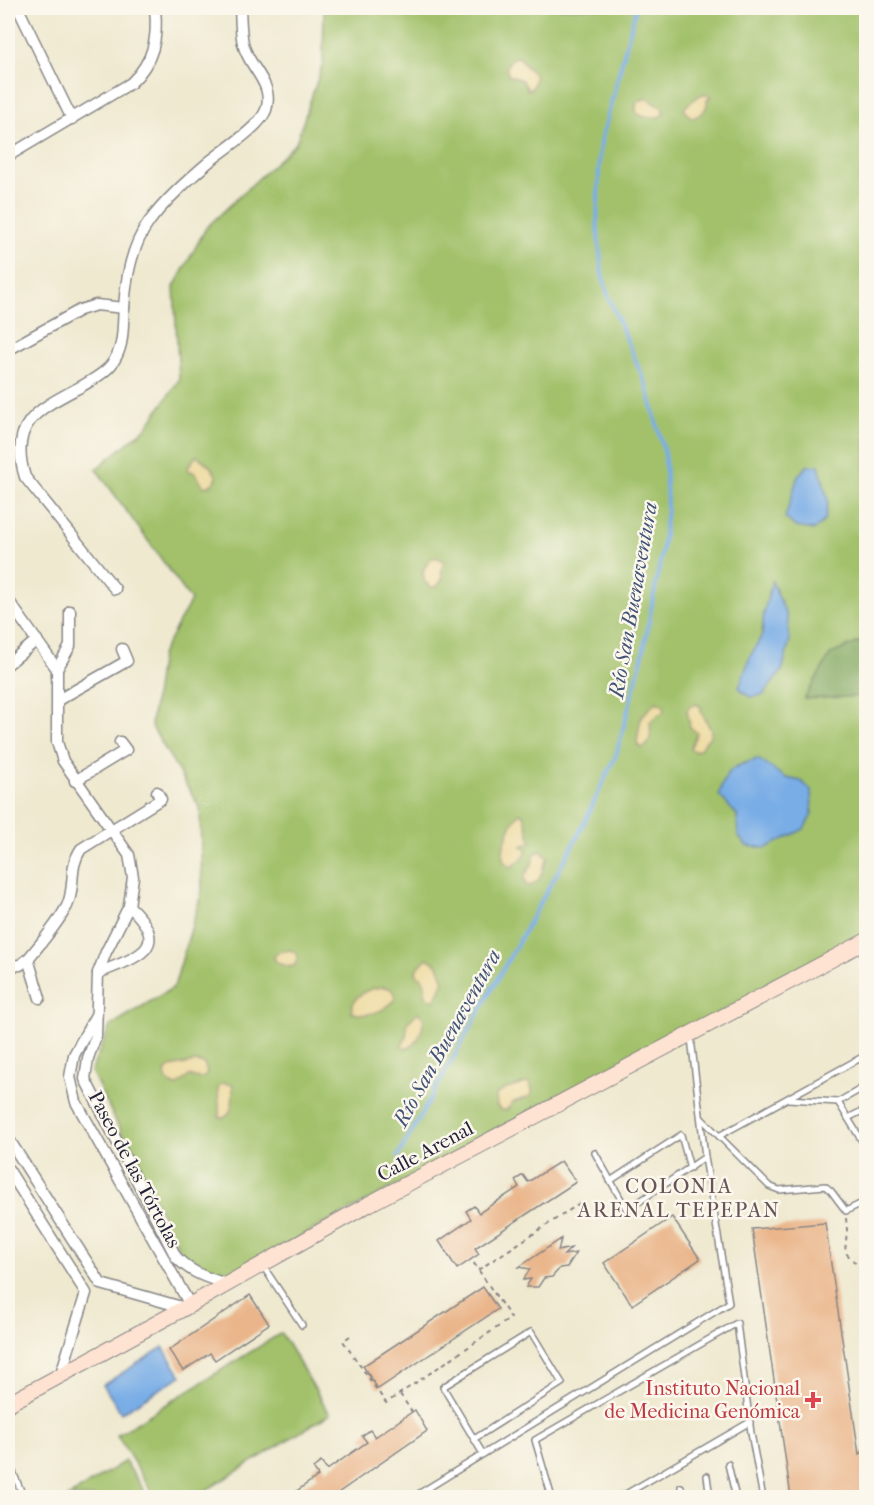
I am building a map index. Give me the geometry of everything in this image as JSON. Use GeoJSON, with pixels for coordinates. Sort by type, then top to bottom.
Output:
{"type":"FeatureCollection","features":[{"type":"Feature","properties":{"kind":"street"},"geometry":{"type":"LineString","coordinates":[[18,8],[72,119]]}},
{"type":"Feature","properties":{"kind":"street"},"geometry":{"type":"LineString","coordinates":[[8,156],[131,83],[143,71],[150,61],[154,44],[155,8]]}},
{"type":"Feature","properties":{"kind":"street"},"geometry":{"type":"LineString","coordinates":[[116,589],[25,477],[19,460],[20,442],[25,425],[38,412],[94,379],[110,366],[120,351],[133,250],[149,222],[178,190],[207,163],[256,125],[265,113],[269,100],[267,87],[245,51],[240,8]]}},
{"type":"Feature","properties":{"kind":"street"},"geometry":{"type":"LineString","coordinates":[[8,350],[80,310],[96,305],[124,308]]}},
{"type":"Feature","properties":{"kind":"street"},"geometry":{"type":"LineString","coordinates":[[8,600],[57,669],[70,646],[70,611]]}},
{"type":"Feature","properties":{"kind":"street"},"geometry":{"type":"LineString","coordinates":[[8,664],[37,640]]}},
{"type":"Feature","properties":{"kind":"street"},"geometry":{"type":"LineString","coordinates":[[58,700],[128,661],[122,649]]}},
{"type":"Feature","properties":{"kind":"street","name":"Paseo de las Tórtolas"},"geometry":{"type":"LineString","coordinates":[[57,669],[57,742],[63,761],[129,855],[133,877],[129,906],[98,972],[96,1036],[88,1058],[85,1079],[176,1257],[199,1276],[227,1284]]}},
{"type":"Feature","properties":{"kind":"street"},"geometry":{"type":"LineString","coordinates":[[75,781],[126,750],[120,742]]}},
{"type":"Feature","properties":{"kind":"street"},"geometry":{"type":"LineString","coordinates":[[8,966],[20,964],[28,959],[66,907],[70,895],[72,867],[81,849],[161,799],[157,792]]}},
{"type":"Feature","properties":{"kind":"street"},"geometry":{"type":"LineString","coordinates":[[98,972],[132,959],[142,953],[149,944],[151,936],[148,927],[129,906]]}},
{"type":"Feature","properties":{"kind":"street","name":"Calle Arenal"},"geometry":{"type":"LineString","coordinates":[[8,1404],[188,1307],[369,1204],[867,941]]}},
{"type":"Feature","properties":{"kind":"street"},"geometry":{"type":"LineString","coordinates":[[28,959],[40,998]]}},
{"type":"Feature","properties":{"kind":"street","name":"Paseo de las Tórtolas"},"geometry":{"type":"LineString","coordinates":[[97,1014],[74,1055],[70,1077],[76,1102],[188,1307]]}},
{"type":"Feature","properties":{"kind":"street"},"geometry":{"type":"LineString","coordinates":[[8,1137],[100,1284]]}},
{"type":"Feature","properties":{"kind":"street"},"geometry":{"type":"LineString","coordinates":[[8,1169],[86,1293]]}},
{"type":"Feature","properties":{"kind":"street"},"geometry":{"type":"LineString","coordinates":[[66,1264],[76,1263],[81,1254]]}},
{"type":"Feature","properties":{"kind":"street"},"geometry":{"type":"LineString","coordinates":[[60,1377],[90,1285],[100,1284],[188,1307]]}},
{"type":"Feature","properties":{"kind":"lane"},"geometry":{"type":"LineString","coordinates":[[412,1497],[729,1303],[705,1157],[690,1034]]}},
{"type":"Feature","properties":{"kind":"lane"},"geometry":{"type":"LineString","coordinates":[[719,1136],[866,1054]]}},
{"type":"Feature","properties":{"kind":"lane"},"geometry":{"type":"LineString","coordinates":[[786,1099],[838,1101],[867,1086]]}},
{"type":"Feature","properties":{"kind":"lane"},"geometry":{"type":"LineString","coordinates":[[838,1101],[865,1146]]}},
{"type":"Feature","properties":{"kind":"lane"},"geometry":{"type":"LineString","coordinates":[[848,1118],[867,1109]]}},
{"type":"Feature","properties":{"kind":"lane"},"geometry":{"type":"LineString","coordinates":[[700,1118],[769,1186],[779,1190],[825,1186],[846,1211],[867,1201]]}},
{"type":"Feature","properties":{"kind":"lane"},"geometry":{"type":"LineString","coordinates":[[610,1181],[681,1135],[690,1168]]}},
{"type":"Feature","properties":{"kind":"lane"},"geometry":{"type":"LineString","coordinates":[[595,1153],[627,1210],[705,1157]]}},
{"type":"Feature","properties":{"kind":"lane"},"geometry":{"type":"LineString","coordinates":[[262,1265],[302,1325]]}},
{"type":"Feature","properties":{"kind":"lane"},"geometry":{"type":"LineString","coordinates":[[552,1497],[535,1440],[737,1323],[763,1497]]}},
{"type":"Feature","properties":{"kind":"lane"},"geometry":{"type":"LineString","coordinates":[[474,1439],[562,1383],[531,1332],[443,1387],[474,1439],[483,1454]]}},
{"type":"Feature","properties":{"kind":"lane"},"geometry":{"type":"LineString","coordinates":[[619,1497],[750,1422]]}},
{"type":"Feature","properties":{"kind":"lane"},"geometry":{"type":"LineString","coordinates":[[8,1460],[24,1497]]}},
{"type":"Feature","properties":{"kind":"lane"},"geometry":{"type":"LineString","coordinates":[[728,1464],[736,1497]]}},
{"type":"Feature","properties":{"kind":"lane"},"geometry":{"type":"LineString","coordinates":[[707,1476],[710,1497]]}},
{"type":"Feature","properties":{"kind":"lane"},"geometry":{"type":"LineString","coordinates":[[681,1487],[683,1497]]}},
{"type":"Feature","properties":{"kind":"path"},"geometry":{"type":"LineString","coordinates":[[478,1270],[582,1202]]}},
{"type":"Feature","properties":{"kind":"path"},"geometry":{"type":"LineString","coordinates":[[846,1211],[848,1230],[845,1252],[867,1274]]}},
{"type":"Feature","properties":{"kind":"path"},"geometry":{"type":"LineString","coordinates":[[350,1336],[343,1341],[386,1403],[511,1318],[471,1259]]}},
{"type":"Feature","properties":{"kind":"path"},"geometry":{"type":"LineString","coordinates":[[400,1394],[411,1412]]}},
{"type":"Feature","properties":{"kind":"green space"},"geometry":{"type":"Polygon","coordinates":[[[324,8],[866,8],[866,934],[225,1277],[187,1265],[91,1071],[110,1026],[174,987],[202,891],[200,808],[151,725],[161,655],[191,600],[96,469],[146,428],[179,380],[174,287],[206,228],[296,143],[323,63],[324,8]]]}},
{"type":"Feature","properties":{"kind":"green space"},"geometry":{"type":"Polygon","coordinates":[[[866,639],[866,696],[804,699],[831,654],[866,639]]]}},
{"type":"Feature","properties":{"kind":"green space"},"geometry":{"type":"Polygon","coordinates":[[[281,1333],[330,1414],[195,1497],[155,1497],[117,1435],[281,1333]]]}},
{"type":"Feature","properties":{"kind":"green space"},"geometry":{"type":"Polygon","coordinates":[[[125,1461],[148,1497],[68,1497],[125,1461]]]}},
{"type":"Feature","properties":{"kind":"sand"},"geometry":{"type":"Polygon","coordinates":[[[515,57],[521,58],[534,74],[532,88],[528,90],[522,80],[509,76],[506,68],[510,60],[515,57]]]}},
{"type":"Feature","properties":{"kind":"sand"},"geometry":{"type":"Polygon","coordinates":[[[702,94],[711,96],[707,100],[704,111],[694,118],[684,109],[702,94]]]}},
{"type":"Feature","properties":{"kind":"sand"},"geometry":{"type":"Polygon","coordinates":[[[648,98],[662,107],[664,113],[659,117],[644,117],[636,113],[636,104],[648,98]]]}},
{"type":"Feature","properties":{"kind":"sand"},"geometry":{"type":"Polygon","coordinates":[[[196,456],[209,465],[216,475],[217,478],[211,485],[204,487],[195,473],[187,469],[196,456]]]}},
{"type":"Feature","properties":{"kind":"sand"},"geometry":{"type":"Polygon","coordinates":[[[436,557],[444,563],[441,573],[443,578],[437,587],[431,587],[424,581],[423,570],[430,559],[436,557]]]}},
{"type":"Feature","properties":{"kind":"sand"},"geometry":{"type":"Polygon","coordinates":[[[656,702],[664,706],[664,711],[650,722],[651,733],[643,748],[638,746],[637,742],[641,717],[656,702]]]}},
{"type":"Feature","properties":{"kind":"sand"},"geometry":{"type":"Polygon","coordinates":[[[696,704],[701,707],[701,712],[711,730],[710,736],[699,750],[695,751],[690,749],[697,733],[690,727],[687,710],[696,704]]]}},
{"type":"Feature","properties":{"kind":"sand"},"geometry":{"type":"Polygon","coordinates":[[[520,813],[524,815],[531,842],[522,846],[526,849],[526,854],[511,867],[504,862],[504,844],[520,813]]]}},
{"type":"Feature","properties":{"kind":"sand"},"geometry":{"type":"Polygon","coordinates":[[[541,851],[548,858],[536,883],[527,886],[524,876],[532,864],[534,854],[541,851]]]}},
{"type":"Feature","properties":{"kind":"sand"},"geometry":{"type":"Polygon","coordinates":[[[290,950],[296,953],[296,964],[291,967],[276,962],[274,957],[277,953],[290,950]]]}},
{"type":"Feature","properties":{"kind":"sand"},"geometry":{"type":"Polygon","coordinates":[[[427,958],[438,965],[444,981],[435,1001],[426,997],[424,982],[417,975],[416,970],[427,958]]]}},
{"type":"Feature","properties":{"kind":"sand"},"geometry":{"type":"Polygon","coordinates":[[[386,987],[393,991],[395,999],[391,1004],[375,1013],[351,1012],[358,996],[374,988],[386,987]]]}},
{"type":"Feature","properties":{"kind":"sand"},"geometry":{"type":"Polygon","coordinates":[[[418,1012],[424,1019],[418,1039],[411,1046],[401,1047],[406,1038],[407,1023],[418,1012]]]}},
{"type":"Feature","properties":{"kind":"sand"},"geometry":{"type":"Polygon","coordinates":[[[196,1062],[204,1064],[207,1072],[205,1077],[189,1076],[177,1086],[167,1080],[165,1073],[170,1067],[196,1062]]]}},
{"type":"Feature","properties":{"kind":"sand"},"geometry":{"type":"Polygon","coordinates":[[[223,1083],[233,1085],[230,1112],[224,1118],[219,1117],[218,1091],[218,1087],[223,1083]]]}},
{"type":"Feature","properties":{"kind":"sand"},"geometry":{"type":"Polygon","coordinates":[[[529,1083],[532,1088],[529,1097],[514,1102],[506,1110],[501,1110],[497,1106],[496,1095],[499,1092],[529,1083]]]}},
{"type":"Feature","properties":{"kind":"water"},"geometry":{"type":"Polygon","coordinates":[[[819,465],[828,501],[825,520],[814,530],[796,527],[785,518],[798,476],[807,466],[819,465]]]}},
{"type":"Feature","properties":{"kind":"water"},"geometry":{"type":"Polygon","coordinates":[[[772,581],[787,617],[790,640],[782,671],[763,695],[750,697],[739,688],[750,657],[762,635],[764,612],[772,581]]]}},
{"type":"Feature","properties":{"kind":"water"},"geometry":{"type":"Polygon","coordinates":[[[758,759],[786,778],[801,781],[811,790],[812,814],[804,829],[766,848],[747,846],[738,836],[737,815],[719,795],[724,779],[731,770],[758,759]]]}},
{"type":"Feature","properties":{"kind":"water"},"geometry":{"type":"Polygon","coordinates":[[[163,1347],[181,1376],[121,1413],[103,1385],[163,1347]]]}},
{"type":"Feature","properties":{"kind":"building"},"geometry":{"type":"Polygon","coordinates":[[[561,1161],[576,1182],[475,1248],[479,1254],[457,1269],[439,1241],[471,1219],[466,1211],[474,1206],[479,1213],[519,1187],[515,1180],[523,1175],[528,1182],[561,1161]]]}},
{"type":"Feature","properties":{"kind":"building"},"geometry":{"type":"Polygon","coordinates":[[[672,1217],[700,1259],[632,1305],[604,1263],[672,1217]]]}},
{"type":"Feature","properties":{"kind":"building"},"geometry":{"type":"Polygon","coordinates":[[[825,1223],[859,1454],[867,1449],[867,1497],[791,1497],[752,1229],[825,1223]]]}},
{"type":"Feature","properties":{"kind":"building"},"geometry":{"type":"Polygon","coordinates":[[[561,1239],[558,1251],[571,1248],[564,1255],[576,1253],[567,1267],[560,1268],[552,1277],[544,1278],[538,1287],[526,1287],[531,1279],[523,1280],[530,1269],[519,1267],[561,1239]]]}},
{"type":"Feature","properties":{"kind":"building"},"geometry":{"type":"Polygon","coordinates":[[[483,1287],[498,1309],[378,1389],[363,1366],[483,1287]]]}},
{"type":"Feature","properties":{"kind":"building"},"geometry":{"type":"Polygon","coordinates":[[[250,1295],[269,1324],[215,1360],[210,1353],[183,1371],[169,1350],[250,1295]]]}},
{"type":"Feature","properties":{"kind":"building"},"geometry":{"type":"Polygon","coordinates":[[[415,1410],[427,1431],[332,1497],[288,1497],[318,1476],[313,1468],[321,1462],[327,1470],[367,1442],[362,1436],[370,1430],[375,1437],[415,1410]]]}},
{"type":"Feature","properties":{"kind":"waterway","name":"Río San Buenaventura"},"geometry":{"type":"LineString","coordinates":[[398,1156],[578,836],[616,755],[642,658],[662,551],[667,509],[665,455],[647,387],[609,298],[602,274],[597,223],[600,146],[636,8]]}},
{"type":"Feature","properties":{"kind":"place","name":"Instituto Nacional de Medicina Genómica"},"geometry":{"type":"Point","coordinates":[813,1400]}},
{"type":"Feature","properties":{"kind":"district","name":"COLONIA ARENAL TEPEPAN"},"geometry":{"type":"Point","coordinates":[679,1198]}}]}
